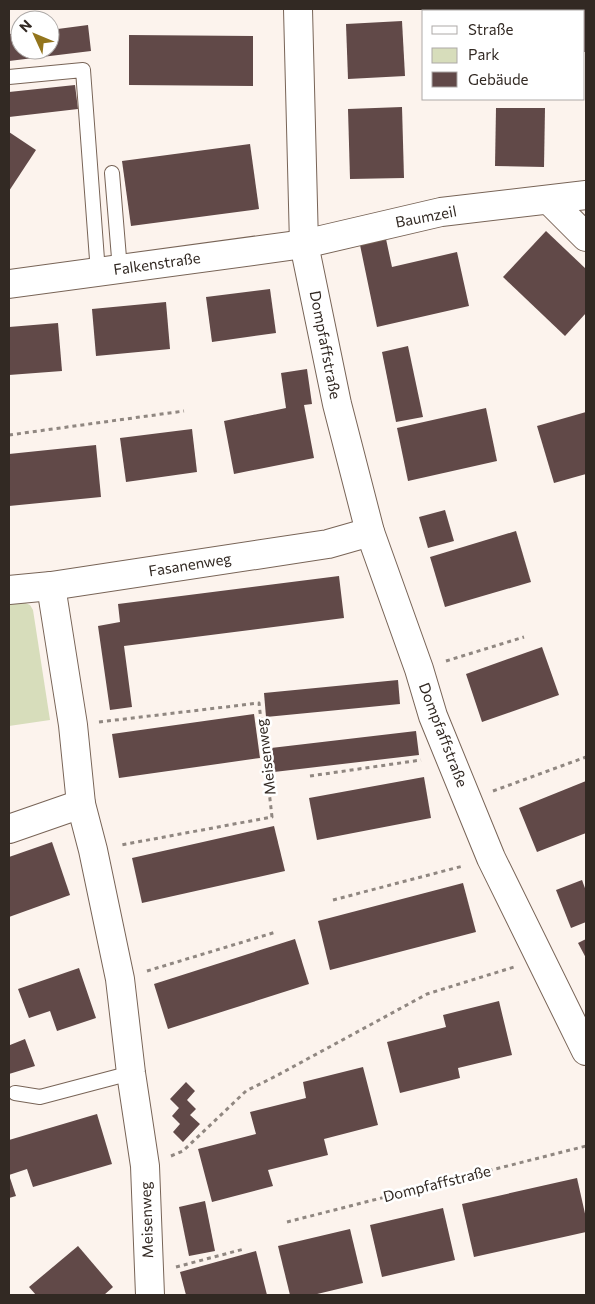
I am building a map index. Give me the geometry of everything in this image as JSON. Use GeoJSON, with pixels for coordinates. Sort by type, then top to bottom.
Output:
{"type":"FeatureCollection","features":[{"type":"Feature","properties":{"kind":"street","name":"Dompfaffstraße"},"geometry":{"type":"LineString","coordinates":[[298,9],[304,244],[337,404],[370,532],[419,669],[433,716],[469,800],[491,858],[586,1051]]}},
{"type":"Feature","properties":{"kind":"street","name":"Baumzeil"},"geometry":{"type":"LineString","coordinates":[[304,244],[441,212],[586,195]]}},
{"type":"Feature","properties":{"kind":"street"},"geometry":{"type":"LineString","coordinates":[[549,200],[586,237]]}},
{"type":"Feature","properties":{"kind":"street","name":"Falkenstraße"},"geometry":{"type":"LineString","coordinates":[[9,284],[304,244]]}},
{"type":"Feature","properties":{"kind":"street","name":"Fasanenweg"},"geometry":{"type":"LineString","coordinates":[[9,590],[51,586],[328,544],[370,532]]}},
{"type":"Feature","properties":{"kind":"street","name":"Meisenweg"},"geometry":{"type":"LineString","coordinates":[[51,586],[73,724],[81,804],[93,850],[120,979],[145,1166],[150,1285]]}},
{"type":"Feature","properties":{"kind":"street"},"geometry":{"type":"LineString","coordinates":[[9,829],[81,804]]}},
{"type":"Feature","properties":{"kind":"lane"},"geometry":{"type":"LineString","coordinates":[[9,77],[83,70],[109,271]]}},
{"type":"Feature","properties":{"kind":"lane"},"geometry":{"type":"LineString","coordinates":[[109,271],[112,172]]}},
{"type":"Feature","properties":{"kind":"lane"},"geometry":{"type":"LineString","coordinates":[[15,1092],[40,1097],[131,1072]]}},
{"type":"Feature","properties":{"kind":"path"},"geometry":{"type":"LineString","coordinates":[[9,435],[184,411]]}},
{"type":"Feature","properties":{"kind":"path","name":"Dompfaffstraße"},"geometry":{"type":"LineString","coordinates":[[419,669],[524,637]]}},
{"type":"Feature","properties":{"kind":"path","name":"Meisenweg"},"geometry":{"type":"LineString","coordinates":[[73,724],[259,704],[272,817],[93,850]]}},
{"type":"Feature","properties":{"kind":"path"},"geometry":{"type":"LineString","coordinates":[[310,776],[449,756]]}},
{"type":"Feature","properties":{"kind":"path","name":"Dompfaffstraße"},"geometry":{"type":"LineString","coordinates":[[469,800],[586,757]]}},
{"type":"Feature","properties":{"kind":"path"},"geometry":{"type":"LineString","coordinates":[[333,900],[491,858]]}},
{"type":"Feature","properties":{"kind":"path"},"geometry":{"type":"LineString","coordinates":[[120,979],[276,932]]}},
{"type":"Feature","properties":{"kind":"path","name":"Meisenweg"},"geometry":{"type":"LineString","coordinates":[[145,1166],[183,1151],[246,1091],[428,994],[540,957]]}},
{"type":"Feature","properties":{"kind":"path","name":"Dompfaffstraße"},"geometry":{"type":"LineString","coordinates":[[287,1222],[586,1146]]}},
{"type":"Feature","properties":{"kind":"path","name":"Meisenweg"},"geometry":{"type":"LineString","coordinates":[[150,1285],[244,1249]]}},
{"type":"Feature","properties":{"kind":"green space"},"geometry":{"type":"Polygon","coordinates":[[[23,602],[30,605],[33,610],[50,720],[9,726],[9,604],[23,602]]]}},
{"type":"Feature","properties":{"kind":"building"},"geometry":{"type":"Polygon","coordinates":[[[586,9],[586,52],[585,10],[515,10],[586,9]]]}},
{"type":"Feature","properties":{"kind":"building"},"geometry":{"type":"Polygon","coordinates":[[[402,21],[405,76],[348,79],[346,24],[402,21]]]}},
{"type":"Feature","properties":{"kind":"building"},"geometry":{"type":"Polygon","coordinates":[[[88,25],[91,51],[60,55],[60,29],[88,25]]]}},
{"type":"Feature","properties":{"kind":"building"},"geometry":{"type":"Polygon","coordinates":[[[9,34],[10,60],[17,60],[9,61],[9,34]]]}},
{"type":"Feature","properties":{"kind":"building"},"geometry":{"type":"Polygon","coordinates":[[[129,35],[253,36],[253,86],[129,85],[129,35]]]}},
{"type":"Feature","properties":{"kind":"building"},"geometry":{"type":"Polygon","coordinates":[[[75,85],[78,109],[9,117],[9,92],[75,85]]]}},
{"type":"Feature","properties":{"kind":"building"},"geometry":{"type":"Polygon","coordinates":[[[402,107],[404,178],[350,179],[348,109],[402,107]]]}},
{"type":"Feature","properties":{"kind":"building"},"geometry":{"type":"Polygon","coordinates":[[[496,108],[545,108],[544,167],[495,166],[496,108]]]}},
{"type":"Feature","properties":{"kind":"building"},"geometry":{"type":"Polygon","coordinates":[[[9,132],[36,150],[9,191],[9,132]]]}},
{"type":"Feature","properties":{"kind":"building"},"geometry":{"type":"Polygon","coordinates":[[[250,144],[259,209],[131,226],[122,161],[250,144]]]}},
{"type":"Feature","properties":{"kind":"building"},"geometry":{"type":"Polygon","coordinates":[[[546,231],[586,269],[586,313],[565,336],[503,277],[546,231]]]}},
{"type":"Feature","properties":{"kind":"building"},"geometry":{"type":"Polygon","coordinates":[[[386,239],[392,267],[457,252],[469,306],[377,327],[360,245],[386,239]]]}},
{"type":"Feature","properties":{"kind":"building"},"geometry":{"type":"Polygon","coordinates":[[[270,289],[276,333],[212,342],[206,297],[270,289]]]}},
{"type":"Feature","properties":{"kind":"building"},"geometry":{"type":"Polygon","coordinates":[[[166,302],[170,349],[96,356],[92,309],[166,302]]]}},
{"type":"Feature","properties":{"kind":"building"},"geometry":{"type":"Polygon","coordinates":[[[58,323],[62,371],[9,375],[9,327],[58,323]]]}},
{"type":"Feature","properties":{"kind":"building"},"geometry":{"type":"Polygon","coordinates":[[[408,346],[423,417],[396,422],[382,352],[408,346]]]}},
{"type":"Feature","properties":{"kind":"building"},"geometry":{"type":"Polygon","coordinates":[[[307,369],[312,404],[304,405],[314,458],[234,474],[224,421],[286,408],[281,373],[307,369]]]}},
{"type":"Feature","properties":{"kind":"building"},"geometry":{"type":"Polygon","coordinates":[[[486,408],[497,461],[408,481],[397,428],[486,408]]]}},
{"type":"Feature","properties":{"kind":"building"},"geometry":{"type":"Polygon","coordinates":[[[586,412],[586,474],[554,483],[537,426],[586,412]]]}},
{"type":"Feature","properties":{"kind":"building"},"geometry":{"type":"Polygon","coordinates":[[[192,429],[197,472],[126,482],[120,438],[192,429]]]}},
{"type":"Feature","properties":{"kind":"building"},"geometry":{"type":"Polygon","coordinates":[[[96,445],[101,497],[9,506],[9,454],[96,445]]]}},
{"type":"Feature","properties":{"kind":"building"},"geometry":{"type":"Polygon","coordinates":[[[445,510],[454,541],[428,548],[419,517],[445,510]]]}},
{"type":"Feature","properties":{"kind":"building"},"geometry":{"type":"Polygon","coordinates":[[[516,531],[531,582],[445,607],[430,557],[516,531]]]}},
{"type":"Feature","properties":{"kind":"building"},"geometry":{"type":"Polygon","coordinates":[[[339,576],[344,618],[124,646],[132,707],[110,710],[98,626],[120,622],[118,604],[339,576]]]}},
{"type":"Feature","properties":{"kind":"building"},"geometry":{"type":"Polygon","coordinates":[[[542,647],[559,695],[482,722],[466,674],[542,647]]]}},
{"type":"Feature","properties":{"kind":"building"},"geometry":{"type":"Polygon","coordinates":[[[398,680],[400,704],[266,717],[264,693],[398,680]]]}},
{"type":"Feature","properties":{"kind":"building"},"geometry":{"type":"Polygon","coordinates":[[[254,714],[260,758],[119,778],[112,734],[254,714]]]}},
{"type":"Feature","properties":{"kind":"building"},"geometry":{"type":"Polygon","coordinates":[[[416,731],[419,755],[274,772],[271,748],[416,731]]]}},
{"type":"Feature","properties":{"kind":"building"},"geometry":{"type":"Polygon","coordinates":[[[424,777],[431,818],[317,840],[309,798],[424,777]]]}},
{"type":"Feature","properties":{"kind":"building"},"geometry":{"type":"Polygon","coordinates":[[[586,781],[586,833],[537,852],[519,808],[586,781]]]}},
{"type":"Feature","properties":{"kind":"building"},"geometry":{"type":"Polygon","coordinates":[[[274,826],[285,871],[142,903],[132,858],[274,826]]]}},
{"type":"Feature","properties":{"kind":"building"},"geometry":{"type":"Polygon","coordinates":[[[52,842],[70,895],[9,917],[9,857],[52,842]]]}},
{"type":"Feature","properties":{"kind":"building"},"geometry":{"type":"Polygon","coordinates":[[[582,880],[586,891],[586,922],[571,928],[556,890],[582,880]]]}},
{"type":"Feature","properties":{"kind":"building"},"geometry":{"type":"Polygon","coordinates":[[[463,883],[476,932],[330,970],[318,921],[463,883]]]}},
{"type":"Feature","properties":{"kind":"building"},"geometry":{"type":"Polygon","coordinates":[[[295,939],[309,984],[168,1029],[154,984],[295,939]]]}},
{"type":"Feature","properties":{"kind":"building"},"geometry":{"type":"Polygon","coordinates":[[[586,939],[586,958],[578,943],[586,939]]]}},
{"type":"Feature","properties":{"kind":"building"},"geometry":{"type":"Polygon","coordinates":[[[79,968],[96,1018],[57,1031],[50,1011],[29,1018],[18,989],[79,968]]]}},
{"type":"Feature","properties":{"kind":"building"},"geometry":{"type":"Polygon","coordinates":[[[499,1001],[512,1055],[458,1068],[460,1078],[400,1093],[387,1042],[446,1027],[443,1015],[499,1001]]]}},
{"type":"Feature","properties":{"kind":"building"},"geometry":{"type":"Polygon","coordinates":[[[25,1039],[35,1066],[9,1074],[9,1041],[10,1045],[25,1039]]]}},
{"type":"Feature","properties":{"kind":"building"},"geometry":{"type":"Polygon","coordinates":[[[363,1067],[378,1125],[324,1139],[328,1155],[268,1170],[273,1186],[212,1202],[198,1149],[256,1134],[250,1112],[306,1098],[303,1082],[363,1067]]]}},
{"type":"Feature","properties":{"kind":"building"},"geometry":{"type":"Polygon","coordinates":[[[186,1082],[195,1091],[187,1100],[196,1109],[190,1115],[200,1124],[183,1142],[173,1132],[180,1124],[172,1116],[179,1108],[170,1099],[186,1082]]]}},
{"type":"Feature","properties":{"kind":"building"},"geometry":{"type":"Polygon","coordinates":[[[97,1114],[112,1164],[33,1187],[27,1169],[9,1175],[9,1140],[97,1114]]]}},
{"type":"Feature","properties":{"kind":"building"},"geometry":{"type":"Polygon","coordinates":[[[9,1175],[16,1196],[9,1198],[9,1175]]]}},
{"type":"Feature","properties":{"kind":"building"},"geometry":{"type":"Polygon","coordinates":[[[577,1178],[586,1218],[586,1232],[474,1257],[462,1204],[577,1178]]]}},
{"type":"Feature","properties":{"kind":"building"},"geometry":{"type":"Polygon","coordinates":[[[205,1201],[215,1251],[189,1256],[179,1207],[205,1201]]]}},
{"type":"Feature","properties":{"kind":"building"},"geometry":{"type":"Polygon","coordinates":[[[443,1208],[455,1260],[382,1277],[370,1225],[443,1208]]]}},
{"type":"Feature","properties":{"kind":"building"},"geometry":{"type":"Polygon","coordinates":[[[350,1229],[363,1283],[313,1295],[290,1295],[278,1246],[350,1229]]]}},
{"type":"Feature","properties":{"kind":"building"},"geometry":{"type":"Polygon","coordinates":[[[78,1246],[113,1287],[104,1295],[36,1295],[29,1287],[78,1246]]]}},
{"type":"Feature","properties":{"kind":"building"},"geometry":{"type":"Polygon","coordinates":[[[256,1251],[267,1295],[186,1295],[180,1272],[256,1251]]]}}]}
